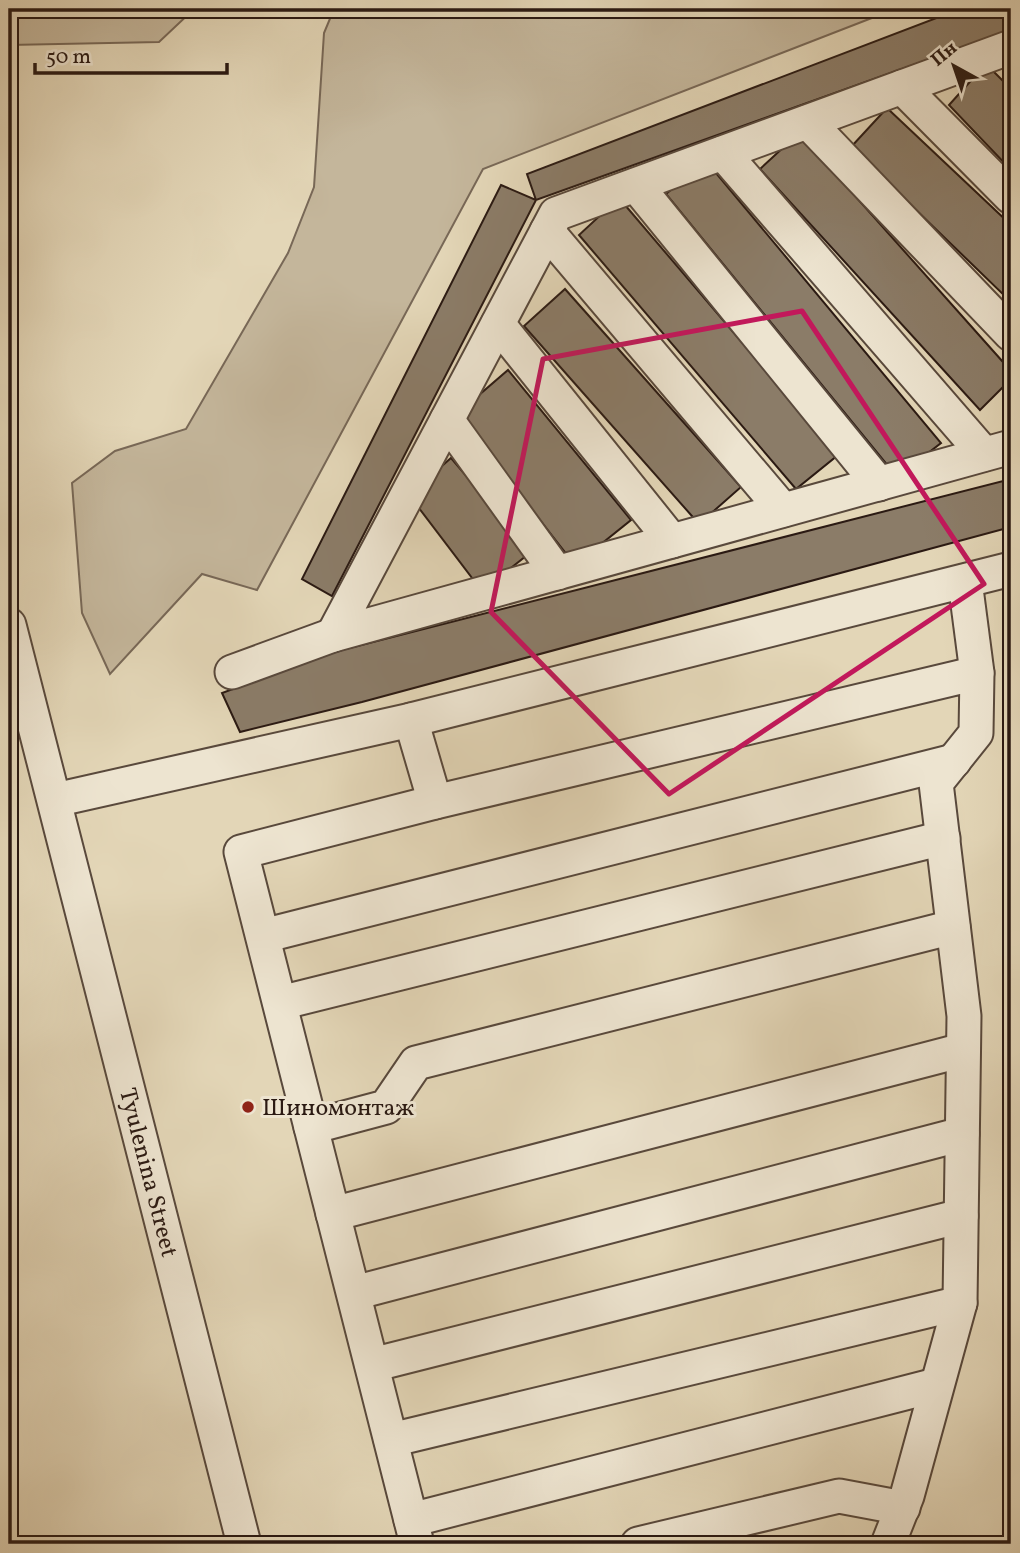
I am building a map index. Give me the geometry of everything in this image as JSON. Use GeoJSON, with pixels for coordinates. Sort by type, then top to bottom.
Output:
{"type":"FeatureCollection","features":[{"type":"Feature","properties":{"kind":"street"},"geometry":{"type":"LineString","coordinates":[[333,635],[556,214],[902,87],[1008,53]]}},
{"type":"Feature","properties":{"kind":"street"},"geometry":{"type":"LineString","coordinates":[[902,87],[1011,197]]}},
{"type":"Feature","properties":{"kind":"street"},"geometry":{"type":"LineString","coordinates":[[808,122],[1011,334]]}},
{"type":"Feature","properties":{"kind":"street"},"geometry":{"type":"LineString","coordinates":[[232,671],[333,635],[998,451],[723,153]]}},
{"type":"Feature","properties":{"kind":"street"},"geometry":{"type":"LineString","coordinates":[[636,185],[879,484]]}},
{"type":"Feature","properties":{"kind":"street"},"geometry":{"type":"LineString","coordinates":[[547,231],[783,510]]}},
{"type":"Feature","properties":{"kind":"street"},"geometry":{"type":"LineString","coordinates":[[498,324],[672,541]]}},
{"type":"Feature","properties":{"kind":"street"},"geometry":{"type":"LineString","coordinates":[[447,420],[557,573]]}},
{"type":"Feature","properties":{"kind":"street"},"geometry":{"type":"LineString","coordinates":[[55,800],[411,720],[1011,569]]}},
{"type":"Feature","properties":{"kind":"street"},"geometry":{"type":"LineString","coordinates":[[888,1544],[903,1508],[960,1303],[964,1016],[936,783],[976,733],[977,673],[965,581]]}},
{"type":"Feature","properties":{"kind":"street","name":"Tyulenina Street"},"geometry":{"type":"LineString","coordinates":[[9,625],[244,1544]]}},
{"type":"Feature","properties":{"kind":"street"},"geometry":{"type":"LineString","coordinates":[[936,1385],[414,1532],[241,852],[435,802],[977,673]]}},
{"type":"Feature","properties":{"kind":"street"},"geometry":{"type":"LineString","coordinates":[[411,720],[435,802]]}},
{"type":"Feature","properties":{"kind":"street"},"geometry":{"type":"LineString","coordinates":[[263,936],[954,761]]}},
{"type":"Feature","properties":{"kind":"street"},"geometry":{"type":"LineString","coordinates":[[280,1003],[943,838]]}},
{"type":"Feature","properties":{"kind":"street"},"geometry":{"type":"LineString","coordinates":[[311,1127],[386,1107],[416,1063],[953,927]]}},
{"type":"Feature","properties":{"kind":"street"},"geometry":{"type":"LineString","coordinates":[[333,1214],[963,1050]]}},
{"type":"Feature","properties":{"kind":"street"},"geometry":{"type":"LineString","coordinates":[[354,1293],[962,1135]]}},
{"type":"Feature","properties":{"kind":"street"},"geometry":{"type":"LineString","coordinates":[[372,1366],[961,1216]]}},
{"type":"Feature","properties":{"kind":"street"},"geometry":{"type":"LineString","coordinates":[[391,1440],[960,1303]]}},
{"type":"Feature","properties":{"kind":"street"},"geometry":{"type":"LineString","coordinates":[[638,1544],[839,1496],[903,1508]]}},
{"type":"Feature","properties":{"kind":"highlighted area"},"geometry":{"type":"Polygon","coordinates":[[[802,311],[984,584],[669,794],[491,612],[543,359],[802,311]]]}},
{"type":"Feature","properties":{"kind":"shaded area"},"geometry":{"type":"Polygon","coordinates":[[[9,9],[194,9],[159,42],[9,45],[9,9]]]}},
{"type":"Feature","properties":{"kind":"shaded area"},"geometry":{"type":"Polygon","coordinates":[[[334,9],[895,9],[483,169],[257,590],[202,574],[110,674],[82,613],[72,483],[115,451],[186,429],[288,253],[314,187],[324,33],[334,9]]]}},
{"type":"Feature","properties":{"kind":"building"},"geometry":{"type":"Polygon","coordinates":[[[960,9],[1011,9],[1011,30],[536,200],[527,174],[960,9]]]}},
{"type":"Feature","properties":{"kind":"building"},"geometry":{"type":"Polygon","coordinates":[[[986,64],[1011,89],[1011,170],[949,105],[986,64]]]}},
{"type":"Feature","properties":{"kind":"building"},"geometry":{"type":"Polygon","coordinates":[[[887,108],[1011,225],[1011,302],[851,147],[887,108]]]}},
{"type":"Feature","properties":{"kind":"building"},"geometry":{"type":"Polygon","coordinates":[[[799,133],[1011,371],[1011,379],[980,410],[760,169],[799,133]]]}},
{"type":"Feature","properties":{"kind":"building"},"geometry":{"type":"Polygon","coordinates":[[[706,161],[941,443],[897,477],[666,194],[706,161]]]}},
{"type":"Feature","properties":{"kind":"building"},"geometry":{"type":"Polygon","coordinates":[[[501,185],[536,200],[332,596],[302,579],[501,185]]]}},
{"type":"Feature","properties":{"kind":"building"},"geometry":{"type":"Polygon","coordinates":[[[619,198],[838,455],[796,489],[579,235],[619,198]]]}},
{"type":"Feature","properties":{"kind":"building"},"geometry":{"type":"Polygon","coordinates":[[[565,289],[741,487],[699,524],[524,326],[565,289]]]}},
{"type":"Feature","properties":{"kind":"building"},"geometry":{"type":"Polygon","coordinates":[[[508,370],[631,520],[575,565],[457,414],[508,370]]]}},
{"type":"Feature","properties":{"kind":"building"},"geometry":{"type":"Polygon","coordinates":[[[451,458],[531,552],[482,591],[409,495],[451,458]]]}},
{"type":"Feature","properties":{"kind":"building"},"geometry":{"type":"Polygon","coordinates":[[[1011,479],[1011,527],[362,702],[240,732],[222,693],[330,653],[1011,479]]]}},
{"type":"Feature","properties":{"kind":"place","name":"Шиномонтаж"},"geometry":{"type":"Point","coordinates":[248,1107]}}]}
